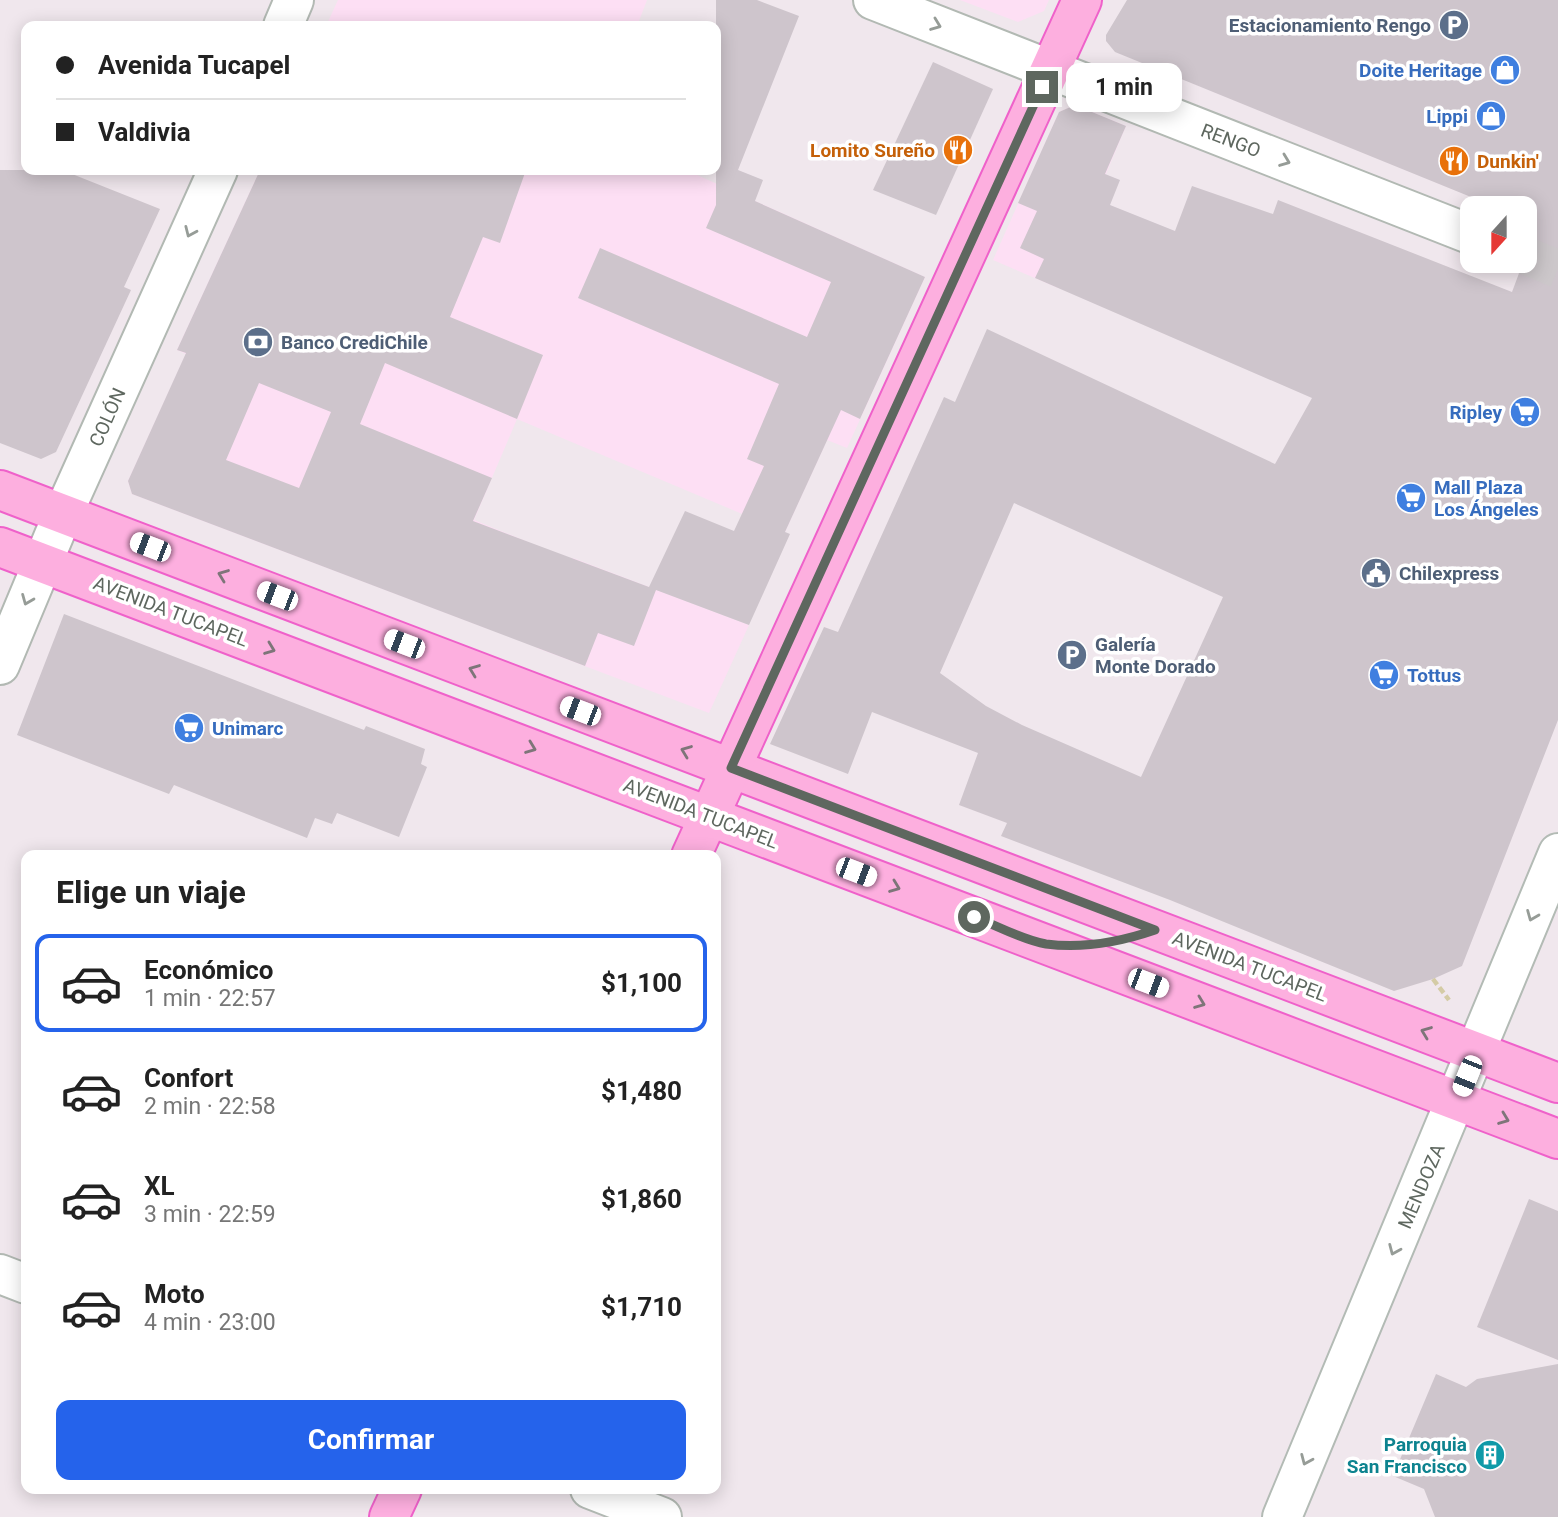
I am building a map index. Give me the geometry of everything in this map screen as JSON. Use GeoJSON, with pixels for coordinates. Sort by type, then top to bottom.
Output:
{"type":"FeatureCollection","features":[{"type":"Feature","properties":{"kind":"main road"},"geometry":{"type":"LineString","coordinates":[[694,850],[1082,0]]}},
{"type":"Feature","properties":{"kind":"main road","name":"AVENIDA TUCAPEL"},"geometry":{"type":"LineString","coordinates":[[0,490],[1558,1083]]}},
{"type":"Feature","properties":{"kind":"main road","name":"AVENIDA TUCAPEL"},"geometry":{"type":"LineString","coordinates":[[0,547],[1558,1139]]}},
{"type":"Feature","properties":{"kind":"main road"},"geometry":{"type":"LineString","coordinates":[[1044,944],[1077,946],[1110,943],[1155,930]]}},
{"type":"Feature","properties":{"kind":"main road"},"geometry":{"type":"LineString","coordinates":[[389,1517],[400,1494]]}},
{"type":"Feature","properties":{"kind":"street"},"geometry":{"type":"LineString","coordinates":[[285,21],[294,0]]}},
{"type":"Feature","properties":{"kind":"street","name":"RENGO"},"geometry":{"type":"LineString","coordinates":[[873,0],[1460,229]]}},
{"type":"Feature","properties":{"kind":"street","name":"COLÓN"},"geometry":{"type":"LineString","coordinates":[[0,665],[63,514],[216,175]]}},
{"type":"Feature","properties":{"kind":"street","name":"MENDOZA"},"geometry":{"type":"LineString","coordinates":[[1282,1517],[1558,853]]}},
{"type":"Feature","properties":{"kind":"street"},"geometry":{"type":"LineString","coordinates":[[0,1274],[21,1282]]}},
{"type":"Feature","properties":{"kind":"street"},"geometry":{"type":"LineString","coordinates":[[603,1494],[662,1517]]}},
{"type":"Feature","properties":{"kind":"shaded area"},"geometry":{"type":"Polygon","coordinates":[[[338,0],[647,0],[639,21],[328,21],[338,0]]]}},
{"type":"Feature","properties":{"kind":"shaded area"},"geometry":{"type":"Polygon","coordinates":[[[960,0],[1049,0],[1044,11],[1018,22],[960,0]]]}},
{"type":"Feature","properties":{"kind":"shaded area"},"geometry":{"type":"Polygon","coordinates":[[[1075,105],[1126,126],[1058,288],[993,260],[1059,112],[1075,105]]]}},
{"type":"Feature","properties":{"kind":"shaded area"},"geometry":{"type":"Polygon","coordinates":[[[258,175],[697,175],[925,277],[847,448],[827,440],[785,532],[517,419],[474,520],[528,542],[491,630],[132,494],[128,481],[186,354],[177,350],[258,175]]]}},
{"type":"Feature","properties":{"kind":"shaded area"},"geometry":{"type":"Polygon","coordinates":[[[573,558],[749,625],[709,713],[537,648],[573,558]]]}},
{"type":"Feature","properties":{"kind":"building"},"geometry":{"type":"Polygon","coordinates":[[[716,0],[757,0],[799,16],[738,170],[763,180],[755,201],[925,277],[860,419],[841,410],[785,532],[790,534],[749,625],[656,590],[634,646],[598,633],[585,666],[132,494],[128,481],[186,353],[177,350],[258,175],[524,175],[500,243],[483,237],[450,317],[543,355],[517,419],[385,363],[360,424],[492,478],[473,521],[649,587],[685,511],[734,531],[764,466],[747,459],[779,384],[578,298],[600,248],[807,337],[831,282],[706,228],[716,205],[716,175],[721,175],[721,21],[716,21],[716,0]],[[259,383],[226,460],[299,488],[331,412],[259,383]]]}},
{"type":"Feature","properties":{"kind":"building"},"geometry":{"type":"Polygon","coordinates":[[[1127,0],[1558,0],[1558,720],[1462,966],[1433,979],[1394,991],[1170,900],[1001,836],[1007,823],[959,805],[978,753],[872,712],[848,774],[770,744],[824,627],[838,632],[944,397],[955,402],[987,329],[1275,464],[1312,398],[1035,278],[1044,259],[1020,248],[1037,211],[1018,203],[1059,112],[1075,105],[1126,126],[1105,174],[1120,180],[1110,205],[1175,231],[1192,186],[1273,214],[1278,200],[1512,292],[1519,273],[1537,273],[1537,196],[1469,196],[1115,52],[1106,41],[1106,35],[1127,0]],[[1014,503],[940,673],[986,706],[1022,725],[1141,777],[1223,597],[1014,503]]]}},
{"type":"Feature","properties":{"kind":"building"},"geometry":{"type":"Polygon","coordinates":[[[933,62],[993,89],[936,215],[873,190],[933,62]]]}},
{"type":"Feature","properties":{"kind":"building"},"geometry":{"type":"Polygon","coordinates":[[[0,170],[21,170],[21,175],[75,175],[160,209],[124,287],[131,290],[56,452],[41,459],[0,443],[0,170]]]}},
{"type":"Feature","properties":{"kind":"building","name":"Unimarc"},"geometry":{"type":"Polygon","coordinates":[[[64,614],[364,730],[366,726],[425,749],[421,764],[427,767],[399,837],[337,813],[332,824],[315,818],[307,838],[174,785],[169,794],[17,735],[64,614]]]}},
{"type":"Feature","properties":{"kind":"building"},"geometry":{"type":"Polygon","coordinates":[[[1529,1199],[1558,1211],[1558,1360],[1477,1327],[1529,1199]]]}},
{"type":"Feature","properties":{"kind":"building","name":"Parroquia San Francisco"},"geometry":{"type":"Polygon","coordinates":[[[1558,1364],[1558,1517],[1435,1517],[1424,1489],[1393,1476],[1436,1374],[1466,1387],[1477,1379],[1558,1364]]]}},
{"type":"Feature","properties":{"kind":"tunnel"},"geometry":{"type":"LineString","coordinates":[[1537,260],[1558,269]]}},
{"type":"Feature","properties":{"kind":"place","name":"Estacionamiento Rengo"},"geometry":{"type":"Point","coordinates":[1454,25]}},
{"type":"Feature","properties":{"kind":"place","name":"Doite Heritage"},"geometry":{"type":"Point","coordinates":[1505,70]}},
{"type":"Feature","properties":{"kind":"place","name":"Lippi"},"geometry":{"type":"Point","coordinates":[1491,116]}},
{"type":"Feature","properties":{"kind":"place","name":"Lomito Sureño"},"geometry":{"type":"Point","coordinates":[958,150]}},
{"type":"Feature","properties":{"kind":"place","name":"Dunkin'"},"geometry":{"type":"Point","coordinates":[1454,161]}},
{"type":"Feature","properties":{"kind":"place","name":"Banco CrediChile"},"geometry":{"type":"Point","coordinates":[258,342]}},
{"type":"Feature","properties":{"kind":"place","name":"Ripley"},"geometry":{"type":"Point","coordinates":[1525,412]}},
{"type":"Feature","properties":{"kind":"place","name":"Mall Plaza Los Ángeles"},"geometry":{"type":"Point","coordinates":[1411,498]}},
{"type":"Feature","properties":{"kind":"place","name":"Chilexpress"},"geometry":{"type":"Point","coordinates":[1376,573]}},
{"type":"Feature","properties":{"kind":"place","name":"Galería Monte Dorado"},"geometry":{"type":"Point","coordinates":[1072,655]}},
{"type":"Feature","properties":{"kind":"place","name":"Tottus"},"geometry":{"type":"Point","coordinates":[1384,675]}},
{"type":"Feature","properties":{"kind":"place","name":"Unimarc"},"geometry":{"type":"Point","coordinates":[189,728]}},
{"type":"Feature","properties":{"kind":"place","name":"Parroquia San Francisco"},"geometry":{"type":"Point","coordinates":[1490,1455]}},
{"type":"Feature","properties":{"kind":"route"},"geometry":{"type":"LineString","coordinates":[[974,917],[1044,944],[1077,946],[1110,943],[1155,930],[731,768],[1042,87]]}}]}
